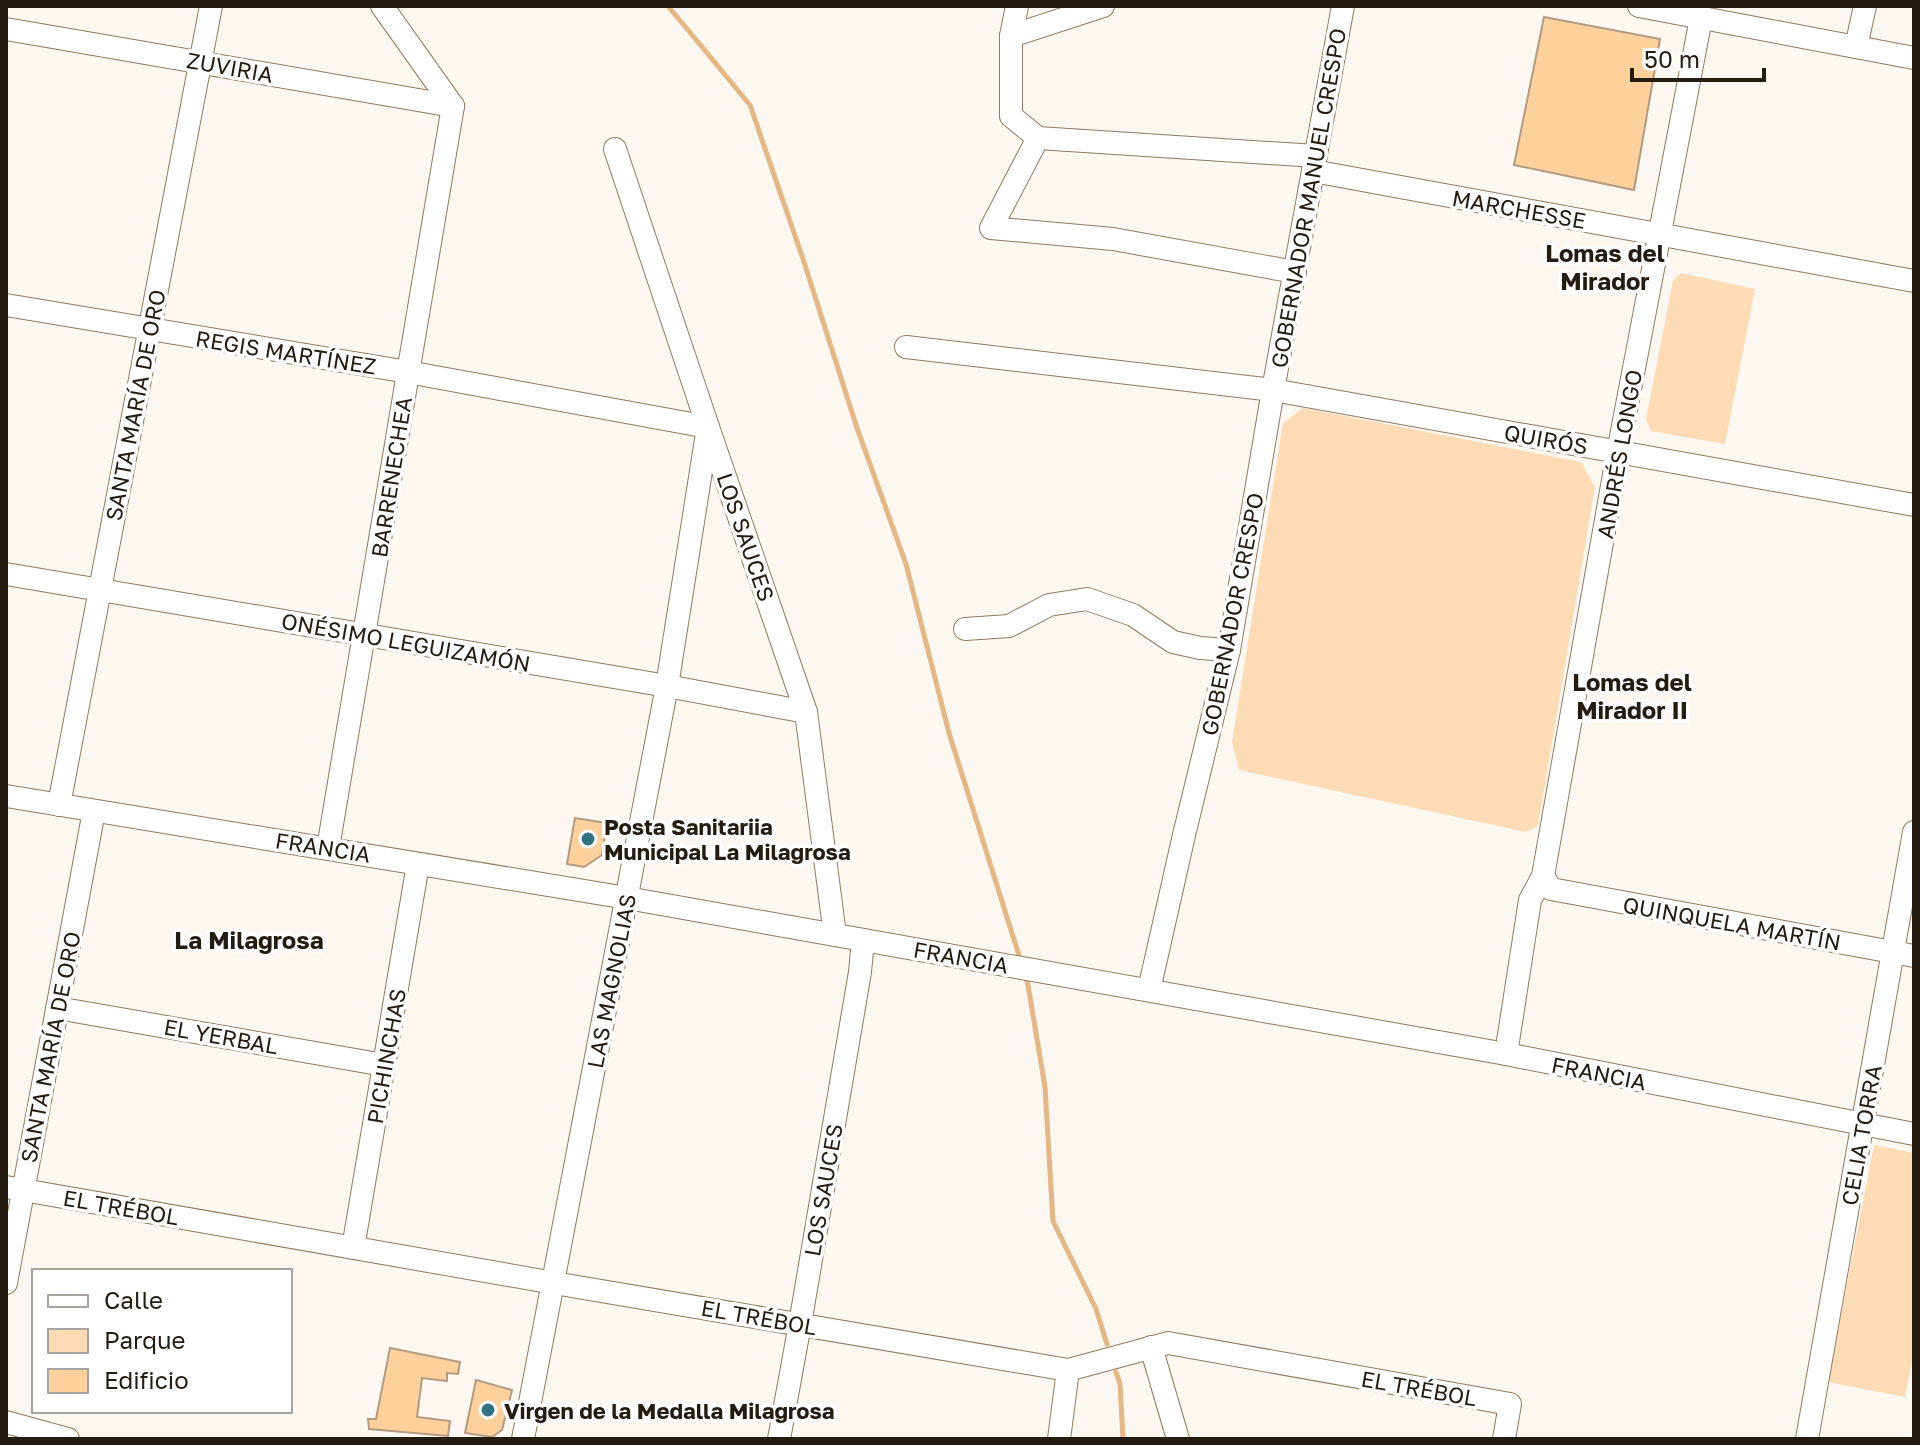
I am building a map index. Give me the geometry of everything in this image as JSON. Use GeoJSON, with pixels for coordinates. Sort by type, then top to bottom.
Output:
{"type":"FeatureCollection","features":[{"type":"Feature","properties":{"kind":"street","name":"SANTA MARÍA DE ORO"},"geometry":{"type":"LineString","coordinates":[[59,805],[211,6]]}},
{"type":"Feature","properties":{"kind":"street"},"geometry":{"type":"LineString","coordinates":[[382,6],[453,106]]}},
{"type":"Feature","properties":{"kind":"street"},"geometry":{"type":"LineString","coordinates":[[1017,6],[1011,36],[1011,116],[1038,138],[991,228],[1113,239],[1295,272]]}},
{"type":"Feature","properties":{"kind":"street"},"geometry":{"type":"LineString","coordinates":[[1011,36],[1103,6]]}},
{"type":"Feature","properties":{"kind":"street","name":"GOBERNADOR MANUEL CRESPO"},"geometry":{"type":"LineString","coordinates":[[1273,390],[1343,6]]}},
{"type":"Feature","properties":{"kind":"street"},"geometry":{"type":"LineString","coordinates":[[1639,6],[1914,58]]}},
{"type":"Feature","properties":{"kind":"street"},"geometry":{"type":"LineString","coordinates":[[1856,47],[1865,6]]}},
{"type":"Feature","properties":{"kind":"street","name":"ANDRÉS LONGO"},"geometry":{"type":"LineString","coordinates":[[1506,1054],[1530,900],[1547,882],[1618,452],[1701,18]]}},
{"type":"Feature","properties":{"kind":"street","name":"ZUVIRIA"},"geometry":{"type":"LineString","coordinates":[[6,29],[453,106]]}},
{"type":"Feature","properties":{"kind":"street","name":"BARRENECHEA"},"geometry":{"type":"LineString","coordinates":[[328,848],[453,106]]}},
{"type":"Feature","properties":{"kind":"street","name":"MARCHESSE"},"geometry":{"type":"LineString","coordinates":[[1038,138],[1315,164],[1660,235],[1914,281]]}},
{"type":"Feature","properties":{"kind":"street","name":"LOS SAUCES"},"geometry":{"type":"LineString","coordinates":[[615,149],[806,712],[835,935]]}},
{"type":"Feature","properties":{"kind":"street","name":"REGIS MARTÍNEZ"},"geometry":{"type":"LineString","coordinates":[[6,305],[408,372],[708,427]]}},
{"type":"Feature","properties":{"kind":"street","name":"QUIRÓS"},"geometry":{"type":"LineString","coordinates":[[906,347],[1273,390],[1914,505]]}},
{"type":"Feature","properties":{"kind":"street","name":"GOBERNADOR CRESPO"},"geometry":{"type":"LineString","coordinates":[[1149,990],[1229,650],[1273,390]]}},
{"type":"Feature","properties":{"kind":"street","name":"LAS MAGNOLIAS"},"geometry":{"type":"LineString","coordinates":[[523,1439],[667,686],[708,427]]}},
{"type":"Feature","properties":{"kind":"street","name":"ONÉSIMO LEGUIZAMÓN"},"geometry":{"type":"LineString","coordinates":[[6,574],[806,712]]}},
{"type":"Feature","properties":{"kind":"street"},"geometry":{"type":"LineString","coordinates":[[965,629],[1009,626],[1049,605],[1087,599],[1133,615],[1173,642],[1229,650]]}},
{"type":"Feature","properties":{"kind":"street","name":"FRANCIA"},"geometry":{"type":"LineString","coordinates":[[6,796],[627,898],[1149,990],[1506,1054],[1914,1134]]}},
{"type":"Feature","properties":{"kind":"street","name":"SANTA MARÍA DE ORO"},"geometry":{"type":"LineString","coordinates":[[6,1283],[15,1188],[57,1008],[94,811]]}},
{"type":"Feature","properties":{"kind":"street","name":"CELIA TORRA"},"geometry":{"type":"LineString","coordinates":[[1807,1439],[1864,1125],[1904,954],[1914,832]]}},
{"type":"Feature","properties":{"kind":"street","name":"PICHINCHAS"},"geometry":{"type":"LineString","coordinates":[[353,1248],[418,864]]}},
{"type":"Feature","properties":{"kind":"street","name":"QUINQUELA MARTÍN"},"geometry":{"type":"LineString","coordinates":[[1547,882],[1904,954]]}},
{"type":"Feature","properties":{"kind":"street","name":"LOS SAUCES"},"geometry":{"type":"LineString","coordinates":[[779,1439],[863,940]]}},
{"type":"Feature","properties":{"kind":"street","name":"EL YERBAL"},"geometry":{"type":"LineString","coordinates":[[57,1008],[384,1065]]}},
{"type":"Feature","properties":{"kind":"street","name":"EL TRÉBOL"},"geometry":{"type":"LineString","coordinates":[[15,1188],[1068,1370],[1168,1343],[1510,1404],[1504,1439]]}},
{"type":"Feature","properties":{"kind":"street"},"geometry":{"type":"LineString","coordinates":[[1151,1347],[1178,1439]]}},
{"type":"Feature","properties":{"kind":"street"},"geometry":{"type":"LineString","coordinates":[[1059,1439],[1068,1370]]}},
{"type":"Feature","properties":{"kind":"street"},"geometry":{"type":"LineString","coordinates":[[6,1422],[68,1439]]}},
{"type":"Feature","properties":{"kind":"green space"},"geometry":{"type":"Polygon","coordinates":[[[1681,273],[1755,289],[1725,444],[1651,431],[1646,419],[1673,281],[1681,273]]]}},
{"type":"Feature","properties":{"kind":"green space"},"geometry":{"type":"Polygon","coordinates":[[[1303,408],[1581,462],[1595,487],[1538,826],[1526,832],[1239,770],[1232,742],[1283,423],[1303,408]]]}},
{"type":"Feature","properties":{"kind":"green space"},"geometry":{"type":"Polygon","coordinates":[[[1874,1145],[1914,1153],[1914,1349],[1905,1397],[1828,1382],[1874,1145]]]}},
{"type":"Feature","properties":{"kind":"building"},"geometry":{"type":"Polygon","coordinates":[[[1544,17],[1660,39],[1634,190],[1514,165],[1544,17]]]}},
{"type":"Feature","properties":{"kind":"building","name":"Posta Sanitariia Municipal La Milagrosa"},"geometry":{"type":"Polygon","coordinates":[[[575,818],[607,823],[602,855],[584,867],[567,864],[575,818]]]}},
{"type":"Feature","properties":{"kind":"building"},"geometry":{"type":"Polygon","coordinates":[[[390,1348],[460,1362],[458,1374],[447,1373],[447,1381],[422,1378],[417,1417],[450,1421],[448,1436],[369,1429],[368,1419],[376,1419],[390,1348]]]}},
{"type":"Feature","properties":{"kind":"building","name":"Virgen de la Medalla Milagrosa"},"geometry":{"type":"Polygon","coordinates":[[[476,1380],[512,1390],[502,1430],[492,1437],[465,1433],[476,1380]]]}},
{"type":"Feature","properties":{"kind":"waterway"},"geometry":{"type":"LineString","coordinates":[[668,6],[750,105],[857,428],[906,564],[949,733],[1021,962]]}},
{"type":"Feature","properties":{"kind":"waterway"},"geometry":{"type":"LineString","coordinates":[[1025,975],[1045,1087],[1053,1221],[1096,1309],[1107,1344]]}},
{"type":"Feature","properties":{"kind":"waterway"},"geometry":{"type":"LineString","coordinates":[[1116,1372],[1120,1384],[1123,1439]]}},
{"type":"Feature","properties":{"kind":"place","name":"Posta Sanitariia Municipal La Milagrosa"},"geometry":{"type":"Point","coordinates":[588,839]}},
{"type":"Feature","properties":{"kind":"place","name":"Virgen de la Medalla Milagrosa"},"geometry":{"type":"Point","coordinates":[488,1410]}},
{"type":"Feature","properties":{"kind":"district","name":"Lomas del Mirador"},"geometry":{"type":"Point","coordinates":[1605,266]}},
{"type":"Feature","properties":{"kind":"district","name":"Lomas del Mirador II"},"geometry":{"type":"Point","coordinates":[1632,695]}},
{"type":"Feature","properties":{"kind":"district","name":"La Milagrosa"},"geometry":{"type":"Point","coordinates":[249,939]}}]}
